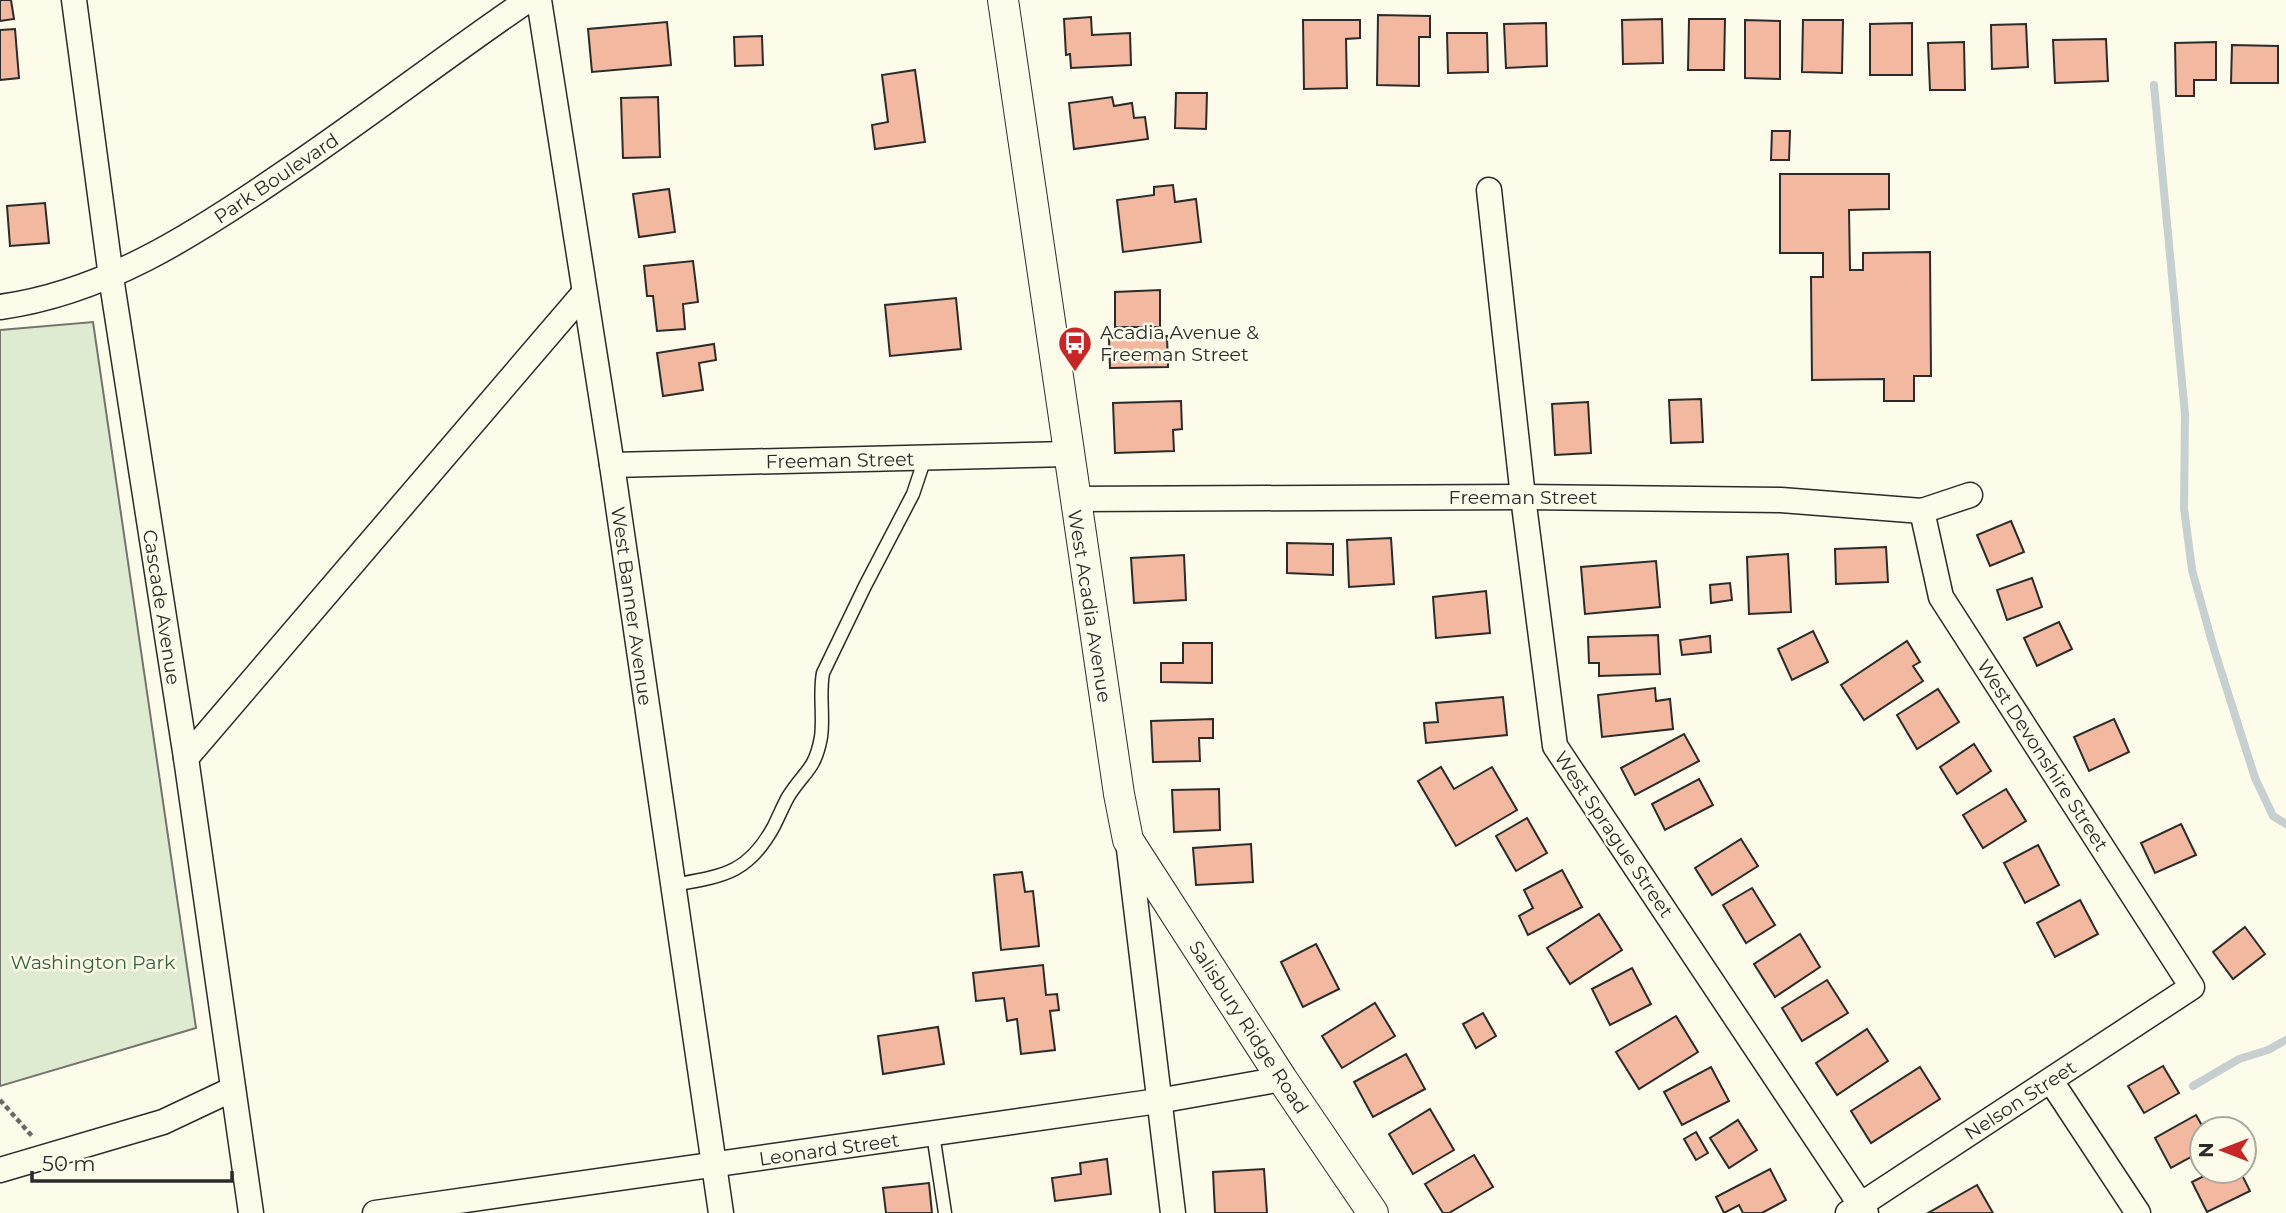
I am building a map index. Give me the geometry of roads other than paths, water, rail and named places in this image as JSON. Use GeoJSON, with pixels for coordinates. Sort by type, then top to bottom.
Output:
{"type":"FeatureCollection","features":[{"type":"Feature","properties":{"kind":"street","name":"Cascade Avenue"},"geometry":{"type":"LineString","coordinates":[[74,0],[111,277],[186,758],[251,1213]]}},
{"type":"Feature","properties":{"kind":"street","name":"Park Boulevard"},"geometry":{"type":"LineString","coordinates":[[0,307],[23,304],[111,277],[205,227],[330,143],[528,0]]}},
{"type":"Feature","properties":{"kind":"street","name":"West Banner Avenue"},"geometry":{"type":"LineString","coordinates":[[539,0],[612,465],[721,1213]]}},
{"type":"Feature","properties":{"kind":"street","name":"West Acadia Avenue"},"geometry":{"type":"LineString","coordinates":[[1003,0],[1074,499],[1128,840],[1173,1213]]}},
{"type":"Feature","properties":{"kind":"street","name":"West Sprague Street"},"geometry":{"type":"LineString","coordinates":[[1489,190],[1523,496],[1555,746],[1858,1210]]}},
{"type":"Feature","properties":{"kind":"street"},"geometry":{"type":"LineString","coordinates":[[186,758],[584,293]]}},
{"type":"Feature","properties":{"kind":"street","name":"Freeman Street"},"geometry":{"type":"LineString","coordinates":[[612,465],[1069,454]]}},
{"type":"Feature","properties":{"kind":"street","name":"Freeman Street"},"geometry":{"type":"LineString","coordinates":[[1074,499],[1523,496],[1781,500],[1922,511],[1970,495]]}},
{"type":"Feature","properties":{"kind":"street","name":"West Devonshire Street"},"geometry":{"type":"LineString","coordinates":[[1922,511],[1941,597],[2193,987]]}},
{"type":"Feature","properties":{"kind":"street","name":"Salisbury Ridge Road"},"geometry":{"type":"LineString","coordinates":[[1128,840],[1282,1079],[1373,1213]]}},
{"type":"Feature","properties":{"kind":"street","name":"Nelson Street"},"geometry":{"type":"LineString","coordinates":[[1858,1210],[2193,987]]}},
{"type":"Feature","properties":{"kind":"street","name":"Leonard Street"},"geometry":{"type":"LineString","coordinates":[[374,1213],[1158,1101],[1282,1079]]}},
{"type":"Feature","properties":{"kind":"street"},"geometry":{"type":"LineString","coordinates":[[2051,1081],[2138,1213]]}},
{"type":"Feature","properties":{"kind":"street"},"geometry":{"type":"LineString","coordinates":[[0,1170],[163,1122],[233,1088]]}},
{"type":"Feature","properties":{"kind":"lane"},"geometry":{"type":"LineString","coordinates":[[673,885],[723,874],[754,857],[788,798],[814,764],[822,730],[823,673],[914,494],[925,458]]}},
{"type":"Feature","properties":{"kind":"lane"},"geometry":{"type":"LineString","coordinates":[[933,1133],[945,1213]]}},
{"type":"Feature","properties":{"kind":"waterway"},"geometry":{"type":"LineString","coordinates":[[2154,85],[2185,414],[2184,508],[2192,570],[2255,778],[2273,816],[2286,824]]}},
{"type":"Feature","properties":{"kind":"waterway"},"geometry":{"type":"LineString","coordinates":[[2193,1086],[2239,1059],[2268,1050],[2286,1040]]}},
{"type":"Feature","properties":{"kind":"place","name":"Acadia Avenue & Freeman Street"},"geometry":{"type":"Point","coordinates":[1075,373]}},
{"type":"Feature","properties":{"kind":"park label","name":"Washington Park"},"geometry":{"type":"Point","coordinates":[93,962]}}]}
